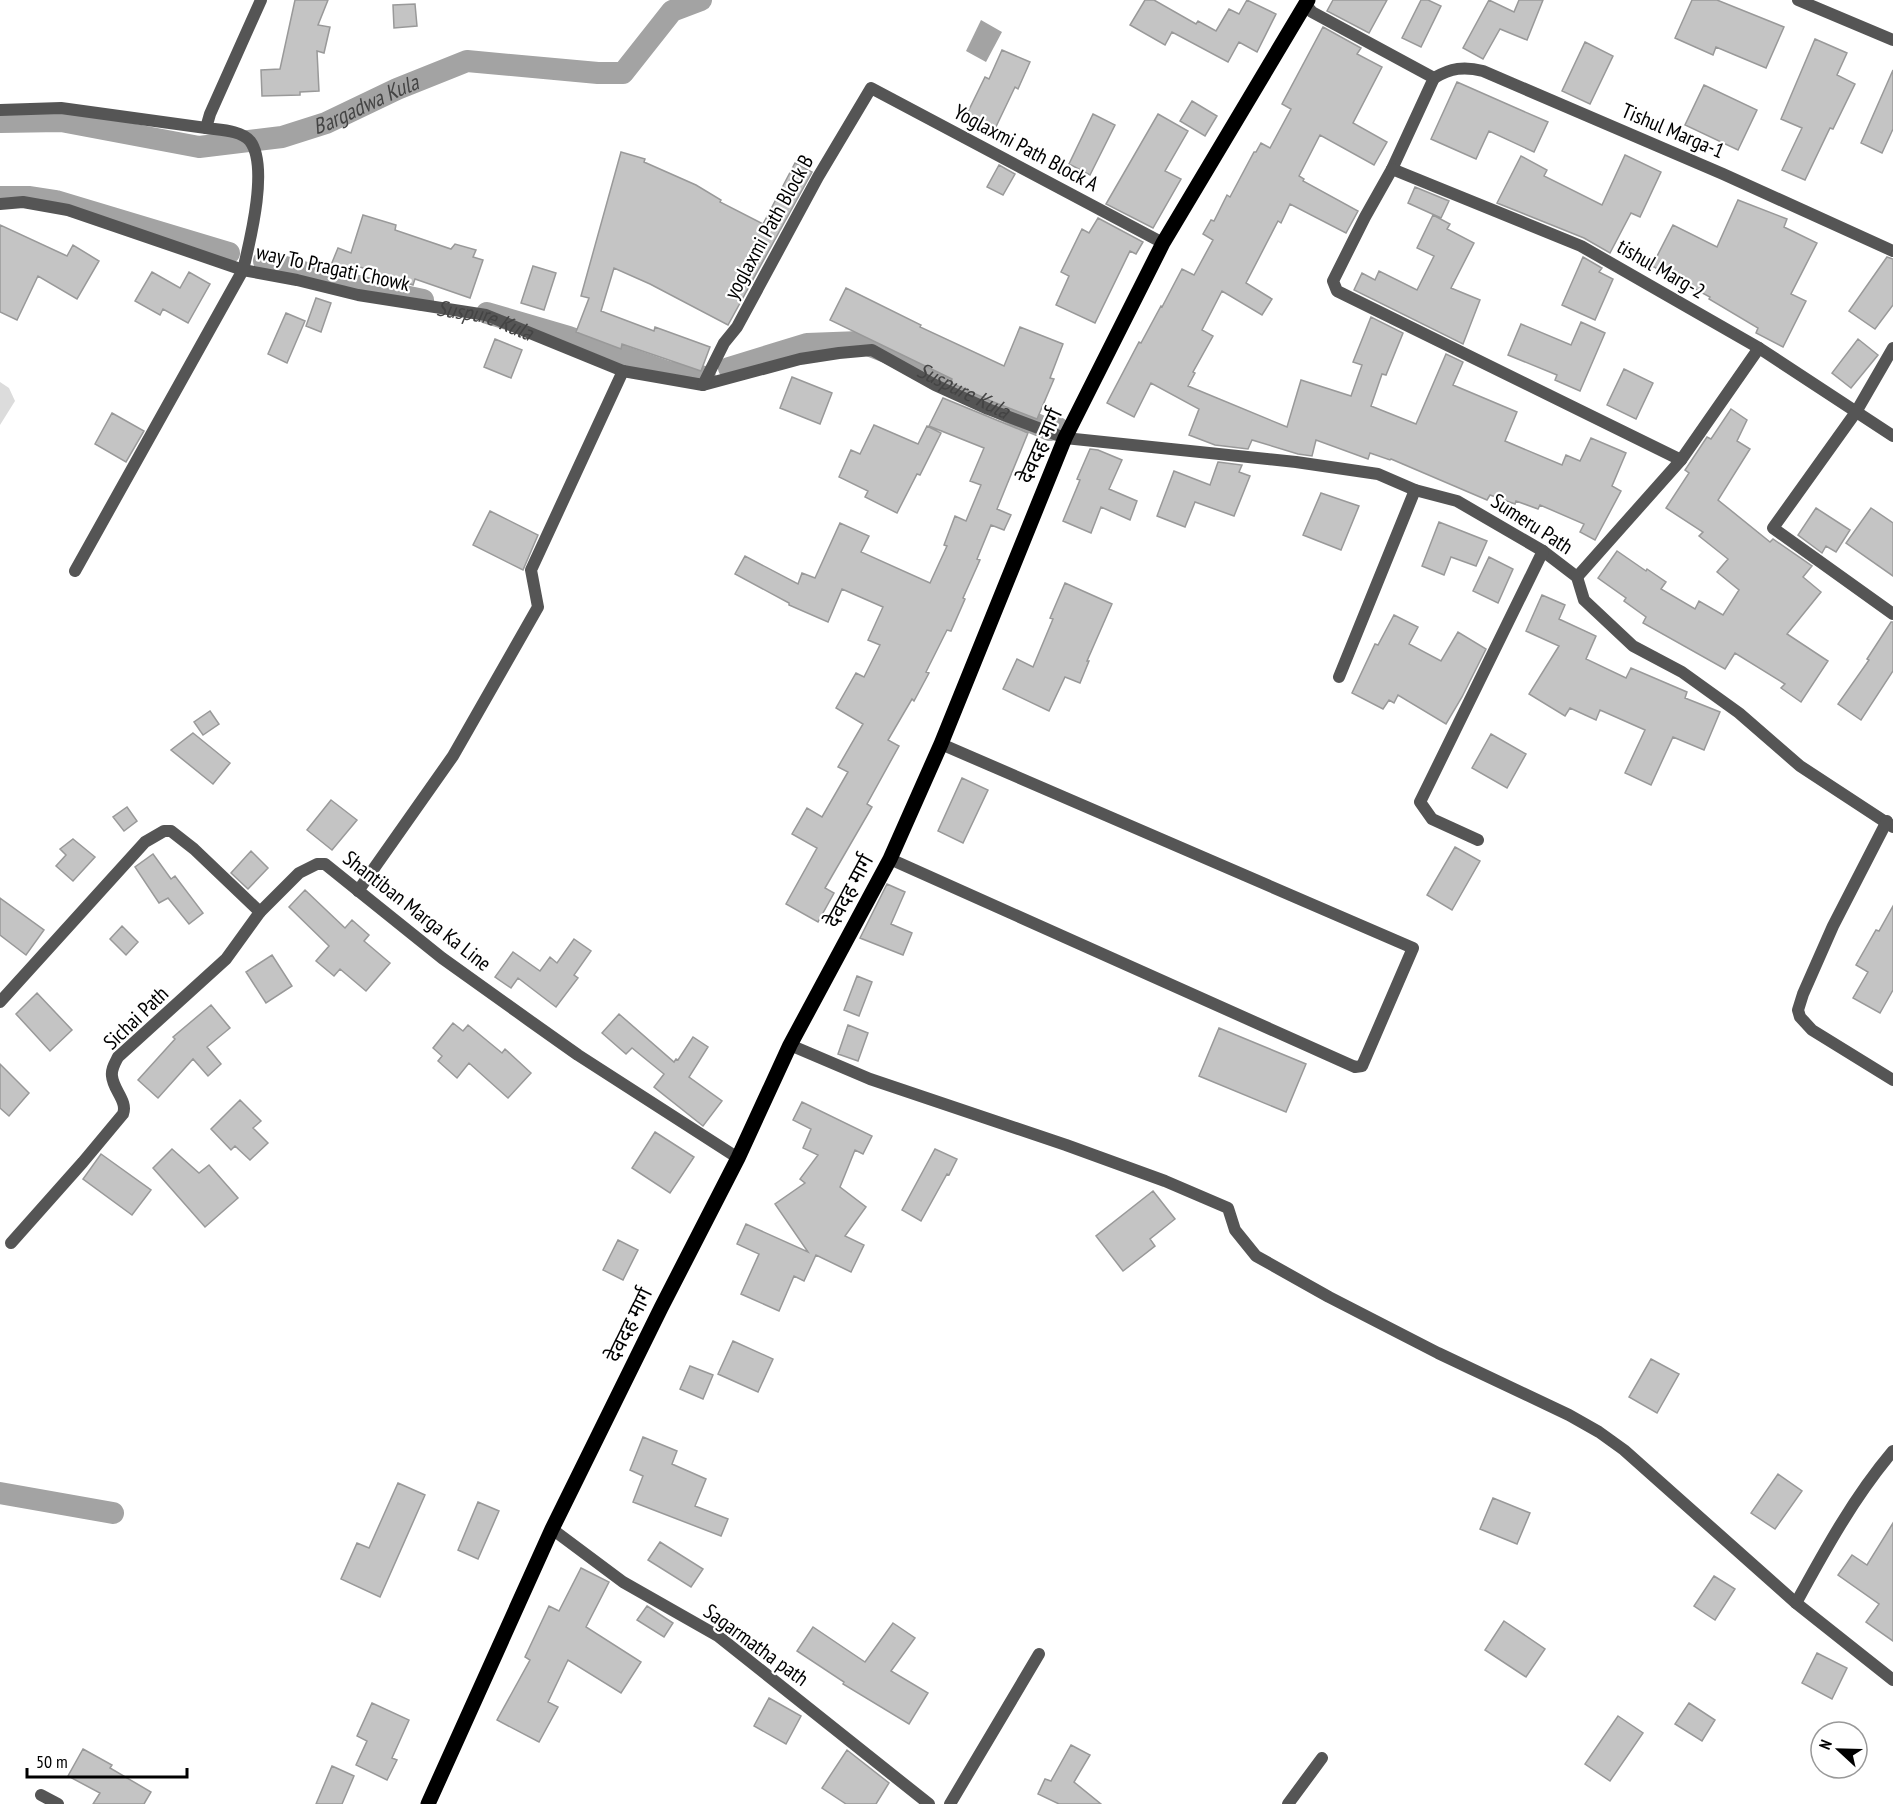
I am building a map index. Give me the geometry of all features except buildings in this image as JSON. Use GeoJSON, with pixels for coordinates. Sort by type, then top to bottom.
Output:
{"type":"FeatureCollection","features":[{"type":"Feature","properties":{"kind":"main road","name":"देवदह मार्ग"},"geometry":{"type":"LineString","coordinates":[[428,1804],[552,1529],[738,1158],[790,1045],[890,859],[941,744],[1065,438],[1163,243],[1307,2]]}},
{"type":"Feature","properties":{"kind":"street"},"geometry":{"type":"LineString","coordinates":[[206,128],[210,114],[261,0]]}},
{"type":"Feature","properties":{"kind":"street"},"geometry":{"type":"LineString","coordinates":[[1798,0],[1893,40]]}},
{"type":"Feature","properties":{"kind":"street"},"geometry":{"type":"LineString","coordinates":[[1307,2],[1312,12],[1434,78],[1392,169],[1333,281],[1337,291],[1681,460]]}},
{"type":"Feature","properties":{"kind":"street","name":"Tishul Marga-1"},"geometry":{"type":"LineString","coordinates":[[1434,78],[1447,70],[1458,68],[1470,67],[1483,71],[1723,174],[1893,251]]}},
{"type":"Feature","properties":{"kind":"street","name":"Yoglaxmi Path Block A"},"geometry":{"type":"LineString","coordinates":[[871,88],[1163,243]]}},
{"type":"Feature","properties":{"kind":"street","name":"yoglaxmi Path Block B"},"geometry":{"type":"LineString","coordinates":[[703,385],[724,343],[737,327],[818,177],[871,88]]}},
{"type":"Feature","properties":{"kind":"street"},"geometry":{"type":"LineString","coordinates":[[0,110],[61,108],[206,128],[235,133],[249,139],[255,151],[257,190],[255,223],[243,270],[75,571]]}},
{"type":"Feature","properties":{"kind":"street","name":"tishul Marg-2"},"geometry":{"type":"LineString","coordinates":[[1392,169],[1581,246],[1759,348],[1893,436]]}},
{"type":"Feature","properties":{"kind":"street","name":"way To Pragati Chowk"},"geometry":{"type":"LineString","coordinates":[[0,204],[23,202],[68,210],[243,270],[358,295],[486,315],[623,371],[703,385],[800,359],[872,350],[935,385],[1065,438]]}},
{"type":"Feature","properties":{"kind":"street"},"geometry":{"type":"LineString","coordinates":[[1577,577],[1681,460],[1759,348]]}},
{"type":"Feature","properties":{"kind":"street"},"geometry":{"type":"LineString","coordinates":[[1893,348],[1856,412],[1773,528],[1893,614]]}},
{"type":"Feature","properties":{"kind":"street"},"geometry":{"type":"LineString","coordinates":[[358,891],[453,756],[538,607],[531,570],[623,371]]}},
{"type":"Feature","properties":{"kind":"street","name":"Sumeru Path"},"geometry":{"type":"LineString","coordinates":[[1065,438],[1296,462],[1378,474],[1415,490],[1457,501],[1543,551],[1577,577],[1584,600],[1633,646],[1682,672],[1739,714],[1800,766],[1890,824]]}},
{"type":"Feature","properties":{"kind":"street"},"geometry":{"type":"LineString","coordinates":[[1339,676],[1415,490]]}},
{"type":"Feature","properties":{"kind":"street"},"geometry":{"type":"LineString","coordinates":[[1478,840],[1432,819],[1420,802],[1543,551]]}},
{"type":"Feature","properties":{"kind":"street"},"geometry":{"type":"LineString","coordinates":[[890,859],[1355,1067],[1362,1066],[1413,948],[941,744]]}},
{"type":"Feature","properties":{"kind":"street"},"geometry":{"type":"LineString","coordinates":[[1890,824],[1833,926],[1798,1010],[1802,1022],[1812,1030],[1893,1080]]}},
{"type":"Feature","properties":{"kind":"street"},"geometry":{"type":"LineString","coordinates":[[0,1002],[146,842],[164,831],[171,831],[194,849],[260,912]]}},
{"type":"Feature","properties":{"kind":"street","name":"Shantiban Marga Ka Line"},"geometry":{"type":"LineString","coordinates":[[260,912],[299,873],[317,864],[325,864],[442,958],[578,1055],[738,1158]]}},
{"type":"Feature","properties":{"kind":"street","name":"Sichai Path"},"geometry":{"type":"LineString","coordinates":[[11,1243],[123,1114],[125,1109],[112,1077],[112,1069],[118,1057],[226,959],[260,912]]}},
{"type":"Feature","properties":{"kind":"street"},"geometry":{"type":"LineString","coordinates":[[790,1045],[870,1079],[1066,1145],[1165,1181],[1228,1208],[1235,1230],[1256,1256],[1339,1303],[1569,1415],[1599,1432],[1624,1450],[1796,1603],[1893,1680]]}},
{"type":"Feature","properties":{"kind":"street"},"geometry":{"type":"LineString","coordinates":[[1796,1603],[1834,1534],[1874,1474],[1893,1451]]}},
{"type":"Feature","properties":{"kind":"street","name":"Sagarmatha path"},"geometry":{"type":"LineString","coordinates":[[552,1529],[623,1582],[718,1636],[929,1804]]}},
{"type":"Feature","properties":{"kind":"street"},"geometry":{"type":"LineString","coordinates":[[950,1804],[1039,1654]]}},
{"type":"Feature","properties":{"kind":"street"},"geometry":{"type":"LineString","coordinates":[[1288,1804],[1322,1758]]}},
{"type":"Feature","properties":{"kind":"street"},"geometry":{"type":"LineString","coordinates":[[41,1795],[58,1804]]}},
{"type":"Feature","properties":{"kind":"shaded area"},"geometry":{"type":"Polygon","coordinates":[[[981,20],[1002,32],[986,62],[966,51],[981,20]]]}},
{"type":"Feature","properties":{"kind":"shaded area"},"geometry":{"type":"Polygon","coordinates":[[[0,382],[9,388],[15,401],[0,425],[0,382]]]}},
{"type":"Feature","properties":{"kind":"waterway","name":"Bargadwa Kula"},"geometry":{"type":"LineString","coordinates":[[0,122],[61,121],[199,147],[282,137],[326,123],[397,89],[467,61],[598,73],[623,73],[672,11],[701,0]]}},
{"type":"Feature","properties":{"kind":"waterway","name":"Suspure Kula"},"geometry":{"type":"LineString","coordinates":[[0,197],[30,197],[56,201],[229,253]]}},
{"type":"Feature","properties":{"kind":"waterway","name":"Suspure Kula"},"geometry":{"type":"LineString","coordinates":[[264,261],[335,281],[423,300]]}},
{"type":"Feature","properties":{"kind":"waterway","name":"Suspure Kula"},"geometry":{"type":"LineString","coordinates":[[487,313],[569,337],[668,372],[705,377]]}},
{"type":"Feature","properties":{"kind":"waterway","name":"Suspure Kula"},"geometry":{"type":"LineString","coordinates":[[729,368],[807,344],[860,342],[886,352],[1014,415],[1050,430],[1058,428]]}},
{"type":"Feature","properties":{"kind":"waterway"},"geometry":{"type":"LineString","coordinates":[[0,1493],[113,1513]]}}]}
